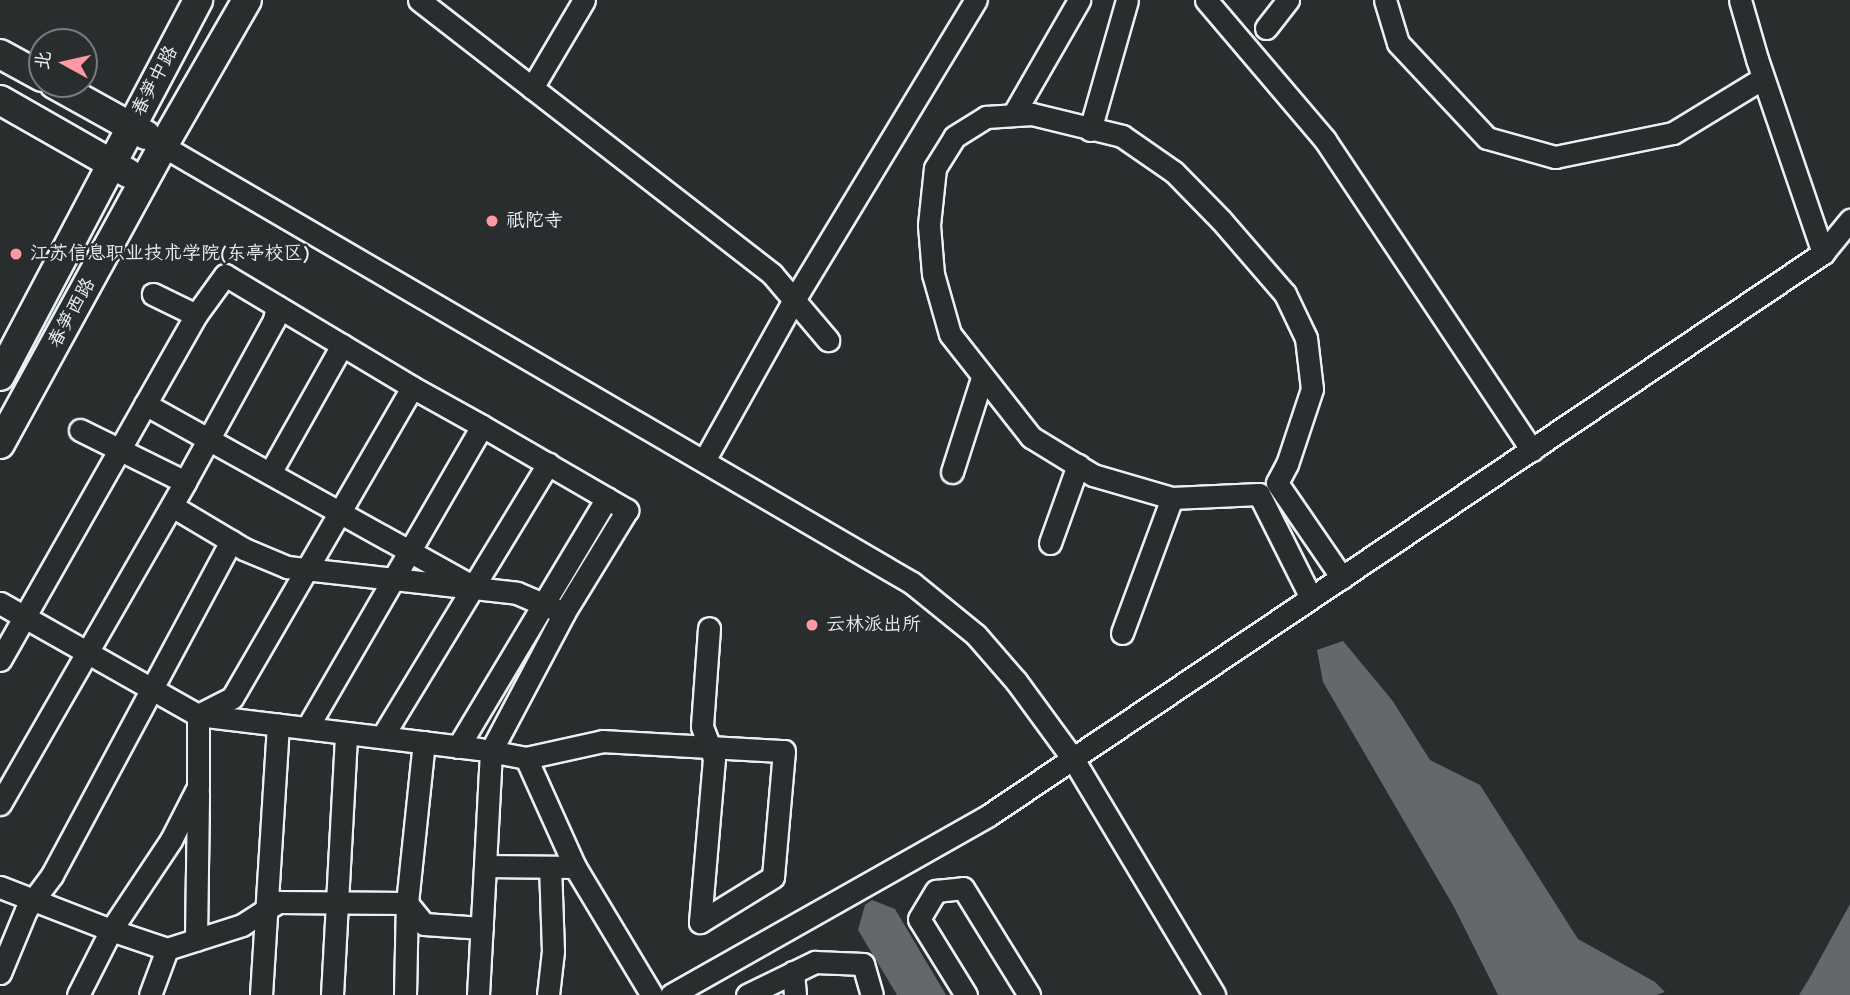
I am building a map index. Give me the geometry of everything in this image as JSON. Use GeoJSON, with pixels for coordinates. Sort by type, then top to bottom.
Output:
{"type":"FeatureCollection","features":[{"type":"Feature","properties":{"kind":"main road","name":"春笋中路"},"geometry":{"type":"LineString","coordinates":[[114,164],[130,126],[198,0]]}},
{"type":"Feature","properties":{"kind":"main road","name":"春笋中路"},"geometry":{"type":"LineString","coordinates":[[163,146],[247,0]]}},
{"type":"Feature","properties":{"kind":"main road"},"geometry":{"type":"LineString","coordinates":[[0,54],[28,69]]}},
{"type":"Feature","properties":{"kind":"main road"},"geometry":{"type":"LineString","coordinates":[[79,98],[163,146]]}},
{"type":"Feature","properties":{"kind":"main road"},"geometry":{"type":"LineString","coordinates":[[0,100],[144,182]]}},
{"type":"Feature","properties":{"kind":"main road","name":"春笋西路"},"geometry":{"type":"LineString","coordinates":[[0,444],[163,146]]}},
{"type":"Feature","properties":{"kind":"main road","name":"春笋西路"},"geometry":{"type":"LineString","coordinates":[[0,376],[114,164]]}},
{"type":"Feature","properties":{"kind":"street"},"geometry":{"type":"LineString","coordinates":[[419,0],[444,7],[532,88],[772,274],[828,340]]}},
{"type":"Feature","properties":{"kind":"street"},"geometry":{"type":"LineString","coordinates":[[532,88],[584,0]]}},
{"type":"Feature","properties":{"kind":"street"},"geometry":{"type":"LineString","coordinates":[[705,459],[794,300],[976,0]]}},
{"type":"Feature","properties":{"kind":"street"},"geometry":{"type":"LineString","coordinates":[[1013,115],[1079,0]]}},
{"type":"Feature","properties":{"kind":"street"},"geometry":{"type":"LineString","coordinates":[[1090,130],[1127,0]]}},
{"type":"Feature","properties":{"kind":"street"},"geometry":{"type":"LineString","coordinates":[[1206,0],[1325,140],[1532,450]]}},
{"type":"Feature","properties":{"kind":"street"},"geometry":{"type":"LineString","coordinates":[[1266,27],[1288,0]]}},
{"type":"Feature","properties":{"kind":"street"},"geometry":{"type":"LineString","coordinates":[[1385,0],[1398,43],[1487,138],[1555,157],[1672,133],[1763,78]]}},
{"type":"Feature","properties":{"kind":"street"},"geometry":{"type":"LineString","coordinates":[[1740,0],[1763,78],[1823,253]]}},
{"type":"Feature","properties":{"kind":"street"},"geometry":{"type":"LineString","coordinates":[[1311,598],[1259,494],[1172,498],[1093,475],[1031,437],[982,378],[950,334],[933,274],[929,225],[935,168],[954,136],[986,117],[1032,114],[1122,136],[1174,172],[1222,220],[1284,294],[1306,338],[1312,389],[1287,464],[1277,483],[1342,578]]}},
{"type":"Feature","properties":{"kind":"street"},"geometry":{"type":"LineString","coordinates":[[163,146],[705,459],[912,583],[975,635],[1016,681],[1073,759],[1214,995]]}},
{"type":"Feature","properties":{"kind":"street"},"geometry":{"type":"LineString","coordinates":[[671,995],[989,815],[1823,253],[1850,220]]}},
{"type":"Feature","properties":{"kind":"street"},"geometry":{"type":"LineString","coordinates":[[0,660],[196,315],[225,275],[412,387],[627,510],[564,613],[491,751],[478,995]]}},
{"type":"Feature","properties":{"kind":"street"},"geometry":{"type":"LineString","coordinates":[[153,294],[196,315]]}},
{"type":"Feature","properties":{"kind":"street"},"geometry":{"type":"LineString","coordinates":[[0,804],[172,506],[274,320],[277,306]]}},
{"type":"Feature","properties":{"kind":"street"},"geometry":{"type":"LineString","coordinates":[[270,473],[342,345]]}},
{"type":"Feature","properties":{"kind":"street"},"geometry":{"type":"LineString","coordinates":[[953,471],[982,378]]}},
{"type":"Feature","properties":{"kind":"street"},"geometry":{"type":"LineString","coordinates":[[198,715],[232,698],[412,387]]}},
{"type":"Feature","properties":{"kind":"street"},"geometry":{"type":"LineString","coordinates":[[145,404],[410,550],[473,588]]}},
{"type":"Feature","properties":{"kind":"street"},"geometry":{"type":"LineString","coordinates":[[307,728],[482,426]]}},
{"type":"Feature","properties":{"kind":"street"},"geometry":{"type":"LineString","coordinates":[[80,430],[185,482]]}},
{"type":"Feature","properties":{"kind":"street"},"geometry":{"type":"LineString","coordinates":[[382,737],[548,464]]}},
{"type":"Feature","properties":{"kind":"street"},"geometry":{"type":"LineString","coordinates":[[1050,543],[1077,466]]}},
{"type":"Feature","properties":{"kind":"street"},"geometry":{"type":"LineString","coordinates":[[458,747],[607,498]]}},
{"type":"Feature","properties":{"kind":"street"},"geometry":{"type":"LineString","coordinates":[[1122,633],[1172,498]]}},
{"type":"Feature","properties":{"kind":"street"},"geometry":{"type":"LineString","coordinates":[[172,506],[231,541],[287,567],[517,593],[564,613]]}},
{"type":"Feature","properties":{"kind":"street"},"geometry":{"type":"LineString","coordinates":[[0,973],[26,910],[52,875],[231,541]]}},
{"type":"Feature","properties":{"kind":"street"},"geometry":{"type":"LineString","coordinates":[[0,604],[198,715],[424,742],[526,758],[603,741],[709,745],[784,751],[774,877],[700,922],[714,758],[709,745],[702,726],[709,628]]}},
{"type":"Feature","properties":{"kind":"street"},"geometry":{"type":"LineString","coordinates":[[196,940],[198,715]]}},
{"type":"Feature","properties":{"kind":"street"},"geometry":{"type":"LineString","coordinates":[[261,995],[278,725]]}},
{"type":"Feature","properties":{"kind":"street"},"geometry":{"type":"LineString","coordinates":[[332,995],[346,733]]}},
{"type":"Feature","properties":{"kind":"street"},"geometry":{"type":"LineString","coordinates":[[405,995],[407,903],[424,742]]}},
{"type":"Feature","properties":{"kind":"street"},"geometry":{"type":"LineString","coordinates":[[526,758],[575,867],[652,995]]}},
{"type":"Feature","properties":{"kind":"street"},"geometry":{"type":"LineString","coordinates":[[78,995],[111,930],[170,840],[198,788]]}},
{"type":"Feature","properties":{"kind":"street"},"geometry":{"type":"LineString","coordinates":[[485,866],[575,867]]}},
{"type":"Feature","properties":{"kind":"street"},"geometry":{"type":"LineString","coordinates":[[548,995],[553,951],[550,867]]}},
{"type":"Feature","properties":{"kind":"street"},"geometry":{"type":"LineString","coordinates":[[0,887],[167,949],[242,925],[278,902],[407,903]]}},
{"type":"Feature","properties":{"kind":"street"},"geometry":{"type":"LineString","coordinates":[[966,995],[919,919],[936,891],[963,888],[1029,995]]}},
{"type":"Feature","properties":{"kind":"street"},"geometry":{"type":"LineString","coordinates":[[407,903],[424,925],[482,928]]}},
{"type":"Feature","properties":{"kind":"street"},"geometry":{"type":"LineString","coordinates":[[150,995],[167,949]]}},
{"type":"Feature","properties":{"kind":"street"},"geometry":{"type":"LineString","coordinates":[[747,995],[815,961],[863,964],[872,995]]}},
{"type":"Feature","properties":{"kind":"street"},"geometry":{"type":"LineString","coordinates":[[793,972],[795,995]]}},
{"type":"Feature","properties":{"kind":"shaded area"},"geometry":{"type":"Polygon","coordinates":[[[1343,641],[1392,700],[1430,760],[1480,785],[1578,939],[1655,982],[1665,992],[1656,995],[1498,995],[1454,907],[1323,682],[1317,650],[1343,641]]]}},
{"type":"Feature","properties":{"kind":"shaded area"},"geometry":{"type":"Polygon","coordinates":[[[872,900],[895,909],[946,995],[897,995],[858,930],[865,905],[872,900]]]}},
{"type":"Feature","properties":{"kind":"shaded area"},"geometry":{"type":"Polygon","coordinates":[[[1850,904],[1850,995],[1799,995],[1809,979],[1850,904]]]}},
{"type":"Feature","properties":{"kind":"place","name":"祇陀寺"},"geometry":{"type":"Point","coordinates":[492,221]}},
{"type":"Feature","properties":{"kind":"place","name":"江苏信息职业技术学院(东亭校区)"},"geometry":{"type":"Point","coordinates":[16,254]}},
{"type":"Feature","properties":{"kind":"place","name":"云林派出所"},"geometry":{"type":"Point","coordinates":[812,625]}}]}
